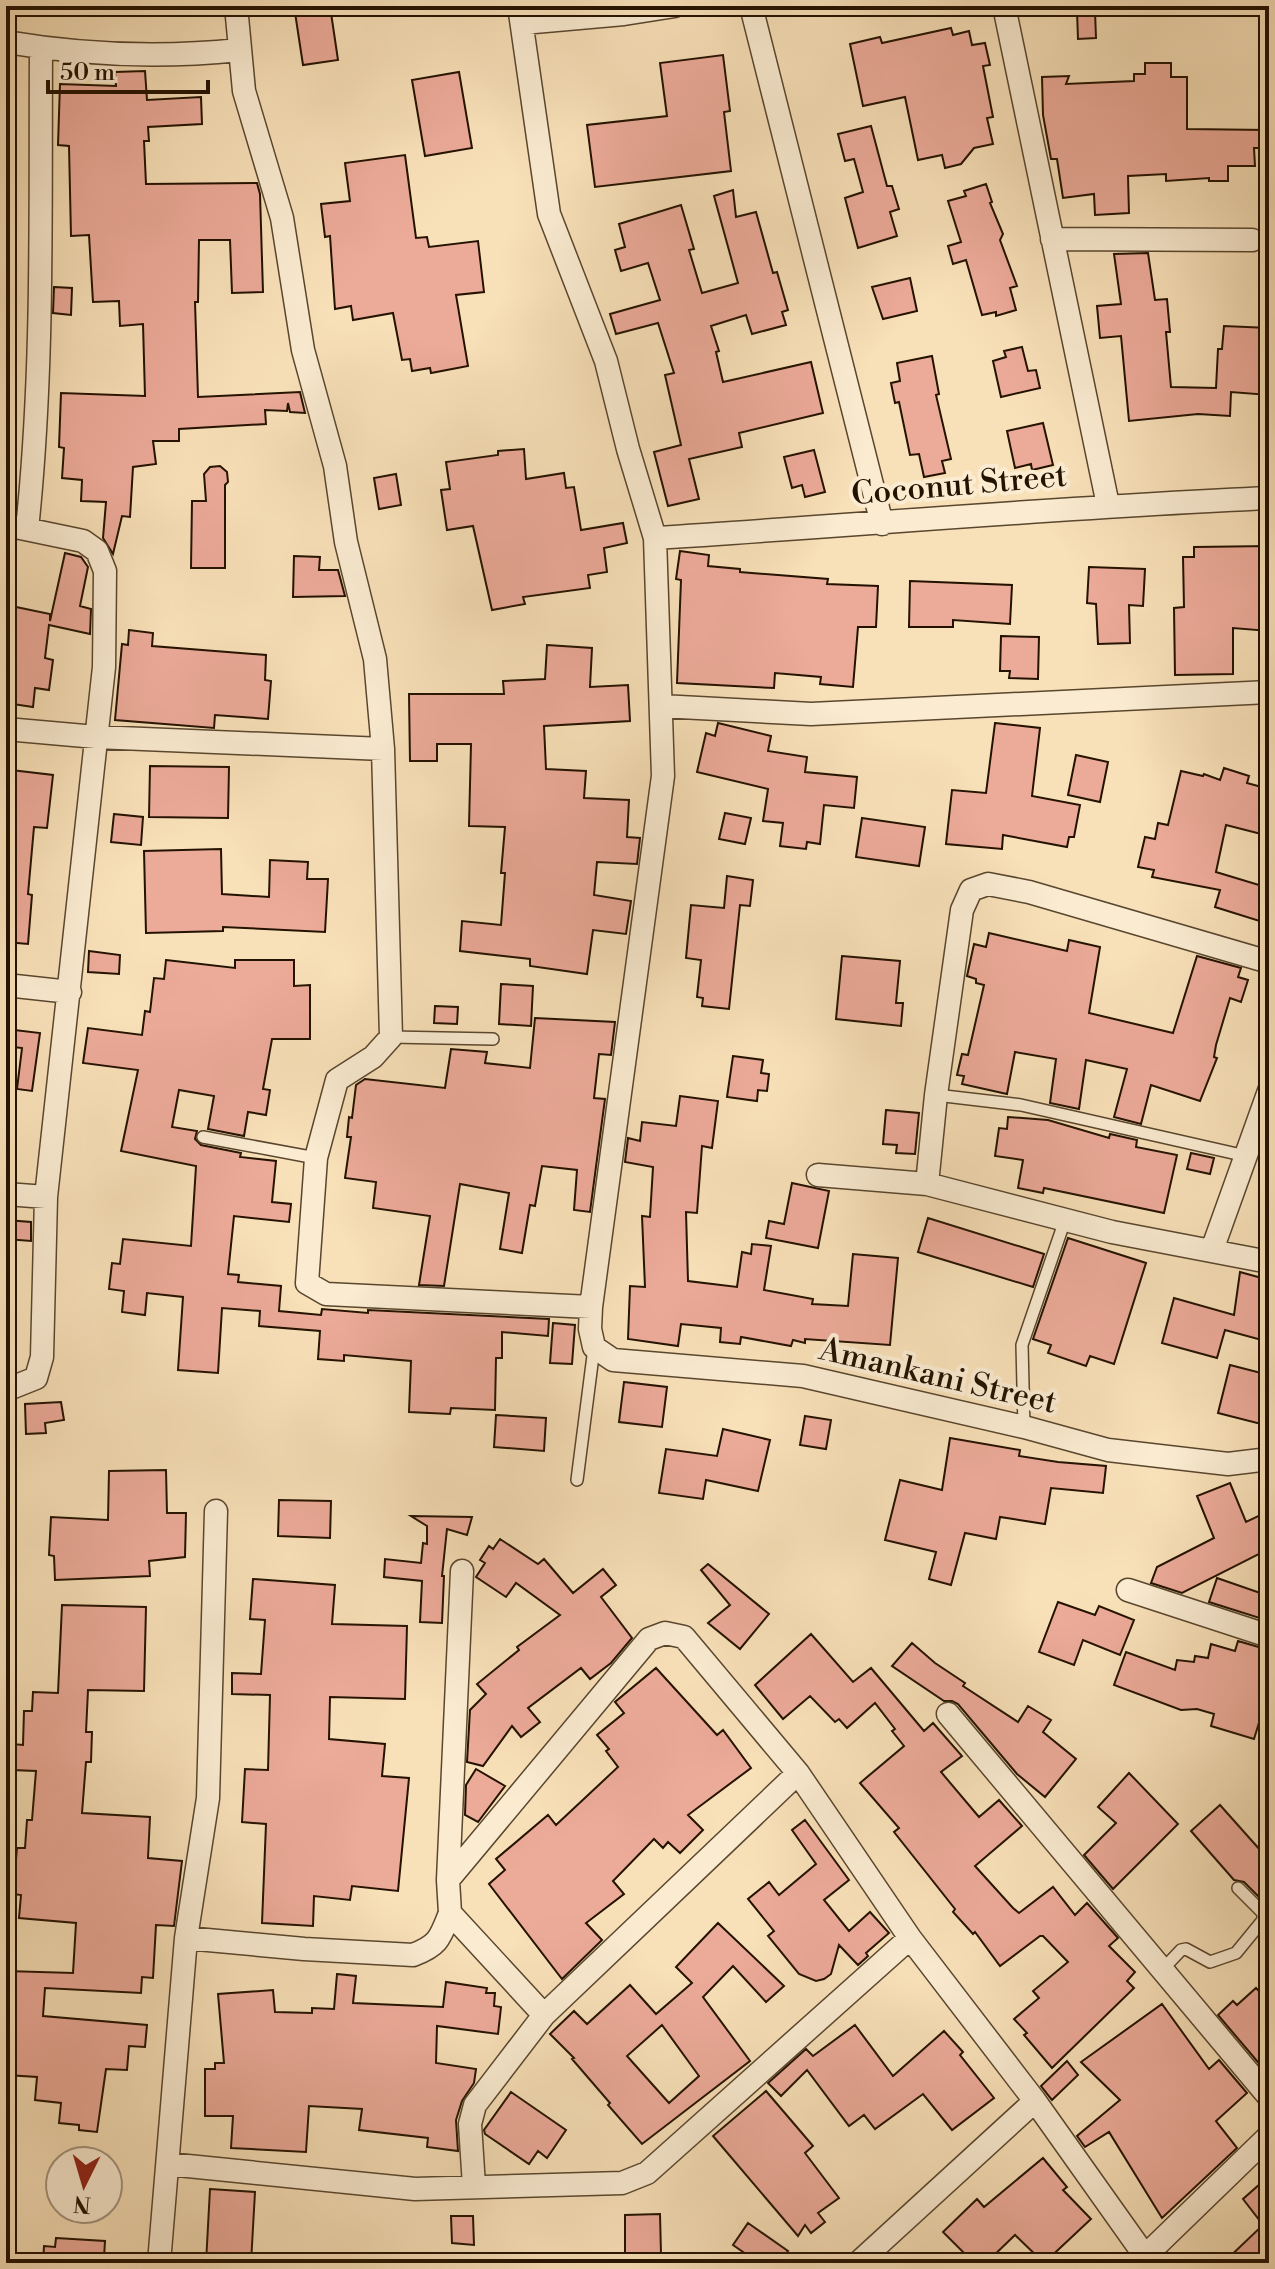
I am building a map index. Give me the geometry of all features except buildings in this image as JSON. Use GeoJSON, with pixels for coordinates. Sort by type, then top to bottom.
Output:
{"type":"FeatureCollection","features":[{"type":"Feature","properties":{"kind":"street"},"geometry":{"type":"LineString","coordinates":[[236,6],[244,91],[282,218],[303,350],[335,466],[346,542],[375,659],[383,749],[391,1037],[373,1057],[337,1080],[316,1158],[307,1283],[326,1294],[591,1307]]}},
{"type":"Feature","properties":{"kind":"street"},"geometry":{"type":"LineString","coordinates":[[594,1347],[590,1329],[591,1307],[663,776],[655,538],[606,361],[549,214],[521,15],[624,14],[675,6]]}},
{"type":"Feature","properties":{"kind":"street"},"geometry":{"type":"LineString","coordinates":[[751,6],[882,524]]}},
{"type":"Feature","properties":{"kind":"street"},"geometry":{"type":"LineString","coordinates":[[1004,6],[1108,505]]}},
{"type":"Feature","properties":{"kind":"street"},"geometry":{"type":"LineString","coordinates":[[6,42],[41,48],[134,55],[239,50]]}},
{"type":"Feature","properties":{"kind":"street"},"geometry":{"type":"LineString","coordinates":[[6,1390],[36,1378],[42,1357],[46,1197],[104,667],[105,571],[97,551],[83,541],[16,527],[35,451],[42,283],[41,48]]}},
{"type":"Feature","properties":{"kind":"street"},"geometry":{"type":"LineString","coordinates":[[1052,239],[1252,240]]}},
{"type":"Feature","properties":{"kind":"street","name":"Coconut Street"},"geometry":{"type":"LineString","coordinates":[[655,538],[882,524],[1108,505],[1269,498]]}},
{"type":"Feature","properties":{"kind":"street"},"geometry":{"type":"LineString","coordinates":[[661,706],[811,714],[1269,692]]}},
{"type":"Feature","properties":{"kind":"street"},"geometry":{"type":"LineString","coordinates":[[6,729],[96,737],[383,749]]}},
{"type":"Feature","properties":{"kind":"street"},"geometry":{"type":"LineString","coordinates":[[927,1184],[962,910],[971,890],[988,884],[1029,892],[1269,962]]}},
{"type":"Feature","properties":{"kind":"street"},"geometry":{"type":"LineString","coordinates":[[6,985],[70,992]]}},
{"type":"Feature","properties":{"kind":"street"},"geometry":{"type":"LineString","coordinates":[[1212,1250],[1269,1091]]}},
{"type":"Feature","properties":{"kind":"street"},"geometry":{"type":"LineString","coordinates":[[818,1175],[927,1184],[1112,1232],[1269,1262]]}},
{"type":"Feature","properties":{"kind":"street"},"geometry":{"type":"LineString","coordinates":[[6,1194],[46,1197]]}},
{"type":"Feature","properties":{"kind":"street","name":"Amankani Street"},"geometry":{"type":"LineString","coordinates":[[594,1347],[613,1360],[803,1376],[990,1422],[1024,1427],[1108,1450],[1228,1464],[1269,1459]]}},
{"type":"Feature","properties":{"kind":"street"},"geometry":{"type":"LineString","coordinates":[[159,2263],[186,1938],[208,1798],[216,1511]]}},
{"type":"Feature","properties":{"kind":"street"},"geometry":{"type":"LineString","coordinates":[[186,1938],[413,1955],[440,1940],[450,1913],[448,1880],[462,1571]]}},
{"type":"Feature","properties":{"kind":"street"},"geometry":{"type":"LineString","coordinates":[[1128,1590],[1269,1636]]}},
{"type":"Feature","properties":{"kind":"street"},"geometry":{"type":"LineString","coordinates":[[448,1880],[649,1639],[665,1633],[684,1637],[798,1773],[910,1938],[1035,2101],[1144,2261],[1269,2136]]}},
{"type":"Feature","properties":{"kind":"street"},"geometry":{"type":"LineString","coordinates":[[948,1714],[1269,2097]]}},
{"type":"Feature","properties":{"kind":"street"},"geometry":{"type":"LineString","coordinates":[[474,2186],[470,2124],[475,2105],[544,2015],[798,1773]]}},
{"type":"Feature","properties":{"kind":"street"},"geometry":{"type":"LineString","coordinates":[[450,1913],[544,2015]]}},
{"type":"Feature","properties":{"kind":"street"},"geometry":{"type":"LineString","coordinates":[[168,2164],[415,2189],[622,2183],[647,2173],[910,1938]]}},
{"type":"Feature","properties":{"kind":"street"},"geometry":{"type":"LineString","coordinates":[[858,2263],[1035,2101]]}},
{"type":"Feature","properties":{"kind":"lane"},"geometry":{"type":"LineString","coordinates":[[391,1037],[493,1039]]}},
{"type":"Feature","properties":{"kind":"lane"},"geometry":{"type":"LineString","coordinates":[[936,1095],[1021,1105],[1246,1156]]}},
{"type":"Feature","properties":{"kind":"lane"},"geometry":{"type":"LineString","coordinates":[[203,1137],[316,1158]]}},
{"type":"Feature","properties":{"kind":"lane"},"geometry":{"type":"LineString","coordinates":[[1024,1427],[1022,1345],[1065,1220]]}},
{"type":"Feature","properties":{"kind":"lane"},"geometry":{"type":"LineString","coordinates":[[577,1480],[594,1347]]}},
{"type":"Feature","properties":{"kind":"lane"},"geometry":{"type":"LineString","coordinates":[[1163,1969],[1181,1950],[1186,1949],[1210,1962],[1236,1953],[1263,1920],[1263,1913],[1238,1888]]}}]}
